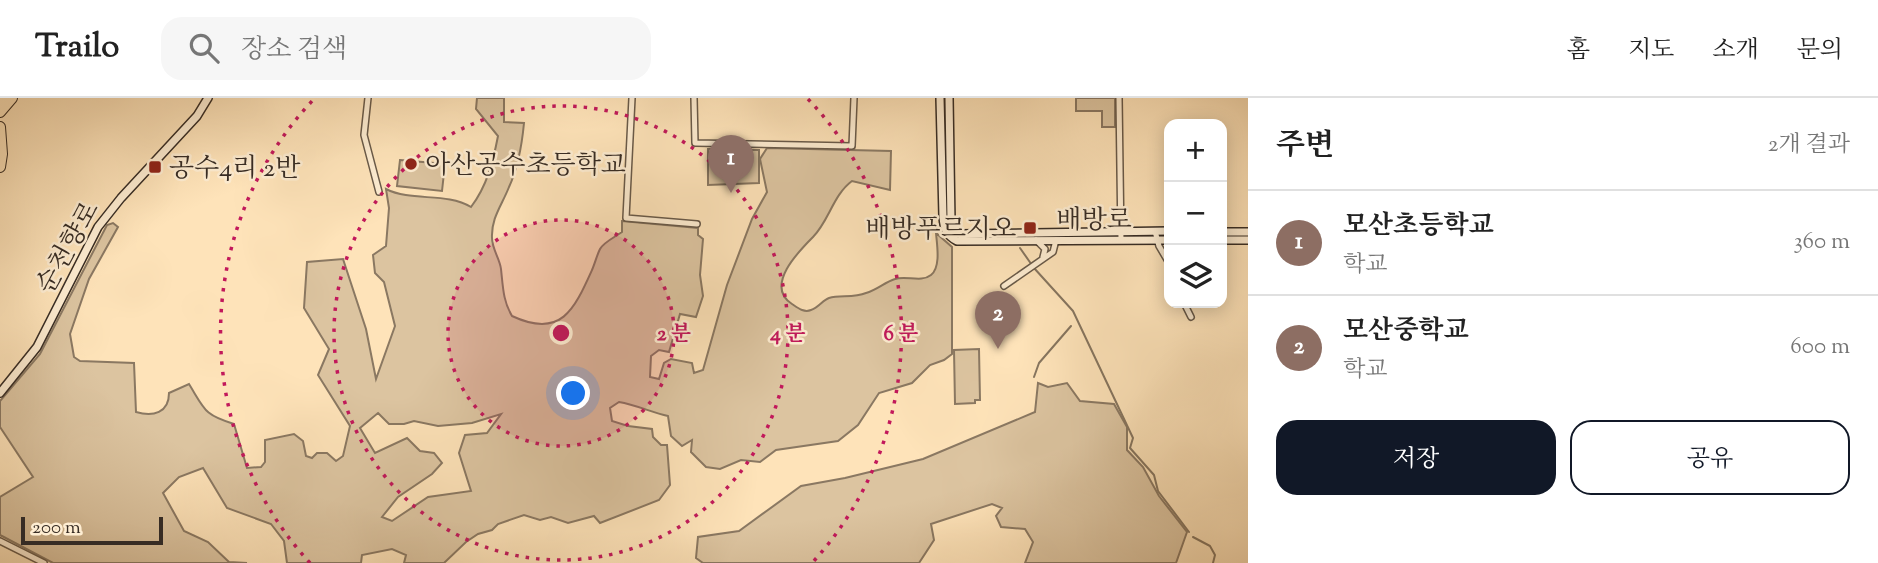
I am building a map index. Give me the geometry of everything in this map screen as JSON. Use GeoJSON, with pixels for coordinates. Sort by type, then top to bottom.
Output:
{"type":"FeatureCollection","features":[{"type":"Feature","properties":{"kind":"highway"},"geometry":{"type":"LineString","coordinates":[[0,127],[0,167]]}},
{"type":"Feature","properties":{"kind":"street","name":"순천향로"},"geometry":{"type":"LineString","coordinates":[[0,393],[37,347],[98,227],[121,198],[197,116],[208,98]]}},
{"type":"Feature","properties":{"kind":"street"},"geometry":{"type":"LineString","coordinates":[[368,98],[364,135],[379,191]]}},
{"type":"Feature","properties":{"kind":"street"},"geometry":{"type":"LineString","coordinates":[[632,98],[626,218],[697,224]]}},
{"type":"Feature","properties":{"kind":"street"},"geometry":{"type":"LineString","coordinates":[[694,98],[695,143],[852,146],[853,98]]}},
{"type":"Feature","properties":{"kind":"street","name":"배방로"},"geometry":{"type":"LineString","coordinates":[[940,98],[944,228],[949,236],[957,241],[1121,240],[1164,234]]}},
{"type":"Feature","properties":{"kind":"street","name":"배방로"},"geometry":{"type":"LineString","coordinates":[[949,98],[951,221],[954,230],[960,234],[1120,231],[1164,238]]}},
{"type":"Feature","properties":{"kind":"street"},"geometry":{"type":"LineString","coordinates":[[1119,98],[1121,240]]}},
{"type":"Feature","properties":{"kind":"street"},"geometry":{"type":"LineString","coordinates":[[1227,232],[1248,232]]}},
{"type":"Feature","properties":{"kind":"street"},"geometry":{"type":"LineString","coordinates":[[1156,236],[1164,253]]}},
{"type":"Feature","properties":{"kind":"street"},"geometry":{"type":"LineString","coordinates":[[1037,240],[1045,249],[1042,258]]}},
{"type":"Feature","properties":{"kind":"street"},"geometry":{"type":"LineString","coordinates":[[1003,286],[1053,251],[1056,240]]}},
{"type":"Feature","properties":{"kind":"street"},"geometry":{"type":"LineString","coordinates":[[1227,240],[1248,240]]}},
{"type":"Feature","properties":{"kind":"street"},"geometry":{"type":"LineString","coordinates":[[1186,308],[1191,317]]}},
{"type":"Feature","properties":{"kind":"street"},"geometry":{"type":"LineString","coordinates":[[0,541],[44,563]]}},
{"type":"Feature","properties":{"kind":"shaded area"},"geometry":{"type":"Polygon","coordinates":[[[477,98],[504,98],[504,122],[524,123],[515,172],[492,231],[505,299],[512,316],[543,324],[564,317],[579,297],[600,249],[622,232],[622,221],[698,228],[698,235],[703,239],[700,275],[703,296],[696,317],[680,314],[669,352],[659,350],[651,356],[650,377],[659,379],[664,363],[671,359],[692,363],[694,373],[703,370],[727,285],[752,219],[767,192],[760,159],[767,148],[891,151],[890,190],[852,181],[846,187],[818,231],[787,269],[782,288],[784,297],[801,310],[808,311],[829,298],[861,295],[895,279],[927,277],[936,267],[936,233],[952,247],[952,354],[930,365],[912,383],[879,393],[858,425],[838,441],[776,450],[760,462],[741,460],[720,469],[706,467],[691,452],[692,440],[682,446],[671,436],[668,416],[619,402],[610,408],[612,421],[652,429],[653,437],[661,445],[667,445],[670,485],[659,500],[600,523],[594,516],[568,523],[551,517],[540,520],[524,515],[478,534],[444,563],[404,563],[406,555],[392,549],[362,555],[361,563],[287,563],[284,541],[271,524],[227,508],[203,468],[179,477],[163,493],[184,531],[208,542],[229,562],[247,563],[53,563],[0,535],[0,497],[33,477],[0,427],[0,401],[40,354],[107,225],[113,223],[118,227],[89,279],[70,334],[74,357],[80,361],[134,363],[136,412],[159,412],[166,405],[169,393],[189,384],[206,410],[217,418],[234,424],[247,468],[261,467],[265,462],[265,440],[294,434],[303,441],[306,456],[312,458],[317,453],[327,453],[336,461],[343,456],[350,426],[318,375],[329,349],[304,308],[307,262],[343,259],[366,329],[376,379],[395,326],[384,282],[375,273],[373,255],[386,246],[389,208],[386,189],[407,195],[461,202],[471,207],[489,173],[498,136],[476,109],[477,98]],[[378,413],[360,428],[375,453],[407,438],[420,451],[434,453],[442,463],[432,474],[398,497],[382,517],[392,521],[428,497],[471,491],[459,453],[465,435],[487,433],[501,414],[472,423],[438,426],[414,421],[389,424],[378,413]]]}},
{"type":"Feature","properties":{"kind":"shaded area"},"geometry":{"type":"Polygon","coordinates":[[[1076,98],[1115,98],[1115,127],[1102,127],[1102,111],[1076,111],[1076,98]]]}},
{"type":"Feature","properties":{"kind":"shaded area"},"geometry":{"type":"Polygon","coordinates":[[[708,149],[759,150],[759,183],[708,185],[708,149]]]}},
{"type":"Feature","properties":{"kind":"shaded area"},"geometry":{"type":"Polygon","coordinates":[[[400,160],[445,164],[442,191],[397,186],[400,160]]]}},
{"type":"Feature","properties":{"kind":"shaded area"},"geometry":{"type":"Polygon","coordinates":[[[979,349],[980,400],[975,400],[975,403],[955,404],[954,350],[979,349]]]}},
{"type":"Feature","properties":{"kind":"shaded area"},"geometry":{"type":"Polygon","coordinates":[[[1038,383],[1048,387],[1067,383],[1080,401],[1114,404],[1127,427],[1127,450],[1143,467],[1159,496],[1187,532],[1176,563],[1025,563],[1033,542],[1025,529],[1001,527],[996,516],[1002,508],[992,504],[931,524],[934,540],[919,563],[703,563],[696,558],[698,537],[739,531],[801,486],[923,459],[1035,412],[1038,383]]]}},
{"type":"Feature","properties":{"kind":"waterway"},"geometry":{"type":"LineString","coordinates":[[1020,248],[1034,268],[1073,311],[1133,438],[1130,448],[1154,475],[1158,491],[1189,532]]}},
{"type":"Feature","properties":{"kind":"waterway"},"geometry":{"type":"LineString","coordinates":[[1034,377],[1039,363],[1071,326]]}},
{"type":"Feature","properties":{"kind":"waterway"},"geometry":{"type":"LineString","coordinates":[[1193,537],[1210,546],[1215,555],[1213,563]]}},
{"type":"Feature","properties":{"kind":"place","name":"아산공수초등학교"},"geometry":{"type":"Point","coordinates":[411,164]}},
{"type":"Feature","properties":{"kind":"place","name":"공수4리 2반"},"geometry":{"type":"Point","coordinates":[155,167]}},
{"type":"Feature","properties":{"kind":"place","name":"모산초등학교"},"geometry":{"type":"Point","coordinates":[731,193]}},
{"type":"Feature","properties":{"kind":"place","name":"배방푸르지오"},"geometry":{"type":"Point","coordinates":[1030,228]}},
{"type":"Feature","properties":{"kind":"place","name":"모산중학교"},"geometry":{"type":"Point","coordinates":[998,349]}}]}
